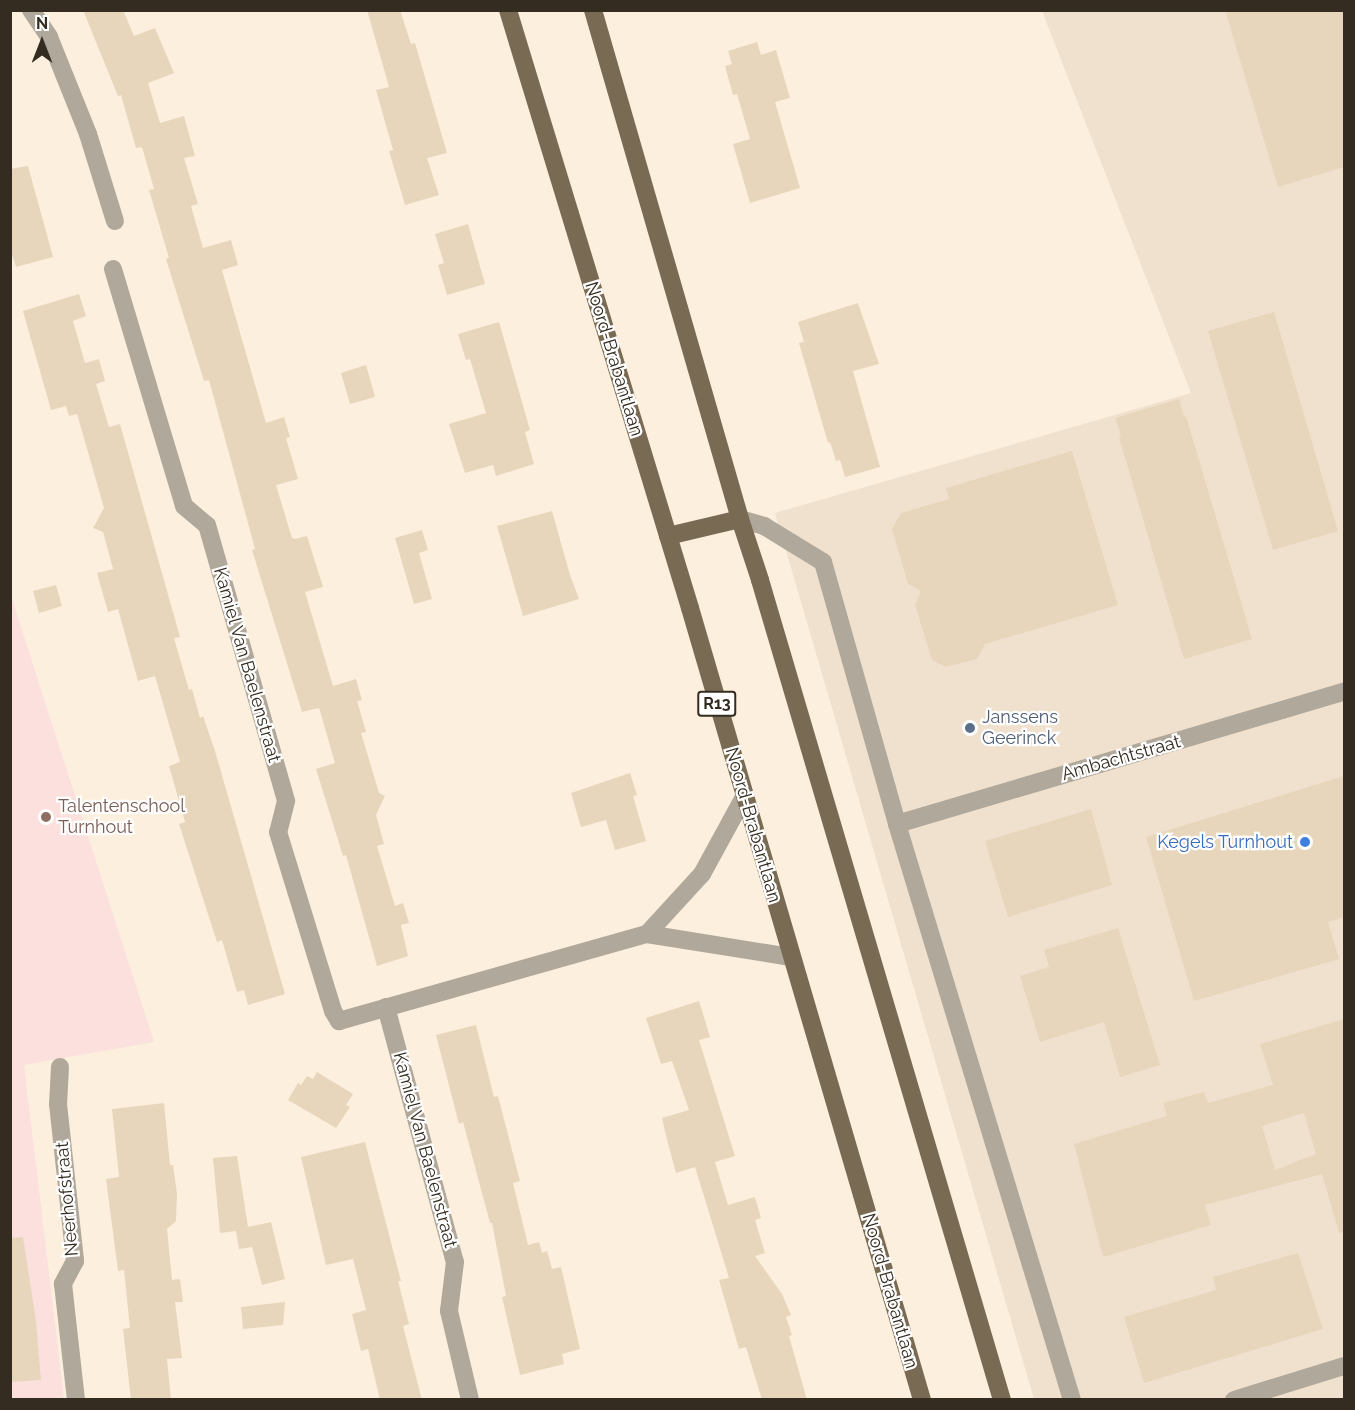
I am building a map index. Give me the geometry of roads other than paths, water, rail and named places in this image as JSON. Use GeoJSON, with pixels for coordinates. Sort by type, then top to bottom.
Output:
{"type":"FeatureCollection","features":[{"type":"Feature","properties":{"kind":"main road","name":"Noord-Brabantlaan"},"geometry":{"type":"LineString","coordinates":[[508,10],[668,536],[922,1400]]}},
{"type":"Feature","properties":{"kind":"main road"},"geometry":{"type":"LineString","coordinates":[[593,10],[740,519],[1002,1400]]}},
{"type":"Feature","properties":{"kind":"main road"},"geometry":{"type":"LineString","coordinates":[[668,536],[740,519]]}},
{"type":"Feature","properties":{"kind":"street"},"geometry":{"type":"LineString","coordinates":[[32,10],[49,37],[88,134],[115,221]]}},
{"type":"Feature","properties":{"kind":"street","name":"Kamiel Van Baelenstraat"},"geometry":{"type":"LineString","coordinates":[[112,269],[184,506],[207,525],[286,801],[278,832],[333,1011],[339,1022],[647,934],[791,957]]}},
{"type":"Feature","properties":{"kind":"street"},"geometry":{"type":"LineString","coordinates":[[740,519],[764,526],[823,562],[897,824],[1072,1400]]}},
{"type":"Feature","properties":{"kind":"street","name":"Ambachtstraat"},"geometry":{"type":"LineString","coordinates":[[897,824],[1344,692]]}},
{"type":"Feature","properties":{"kind":"street"},"geometry":{"type":"LineString","coordinates":[[647,934],[702,874],[744,797]]}},
{"type":"Feature","properties":{"kind":"street","name":"Kamiel Van Baelenstraat"},"geometry":{"type":"LineString","coordinates":[[387,1007],[455,1262],[449,1311],[470,1400]]}},
{"type":"Feature","properties":{"kind":"street","name":"Neerhofstraat"},"geometry":{"type":"LineString","coordinates":[[60,1068],[58,1104],[75,1261],[63,1284],[76,1400]]}},
{"type":"Feature","properties":{"kind":"street"},"geometry":{"type":"LineString","coordinates":[[1233,1400],[1344,1366]]}},
{"type":"Feature","properties":{"kind":"place","name":"Janssens Geerinck"},"geometry":{"type":"Point","coordinates":[970,728]}},
{"type":"Feature","properties":{"kind":"place","name":"Talentenschool Turnhout"},"geometry":{"type":"Point","coordinates":[46,817]}},
{"type":"Feature","properties":{"kind":"place","name":"Kegels Turnhout"},"geometry":{"type":"Point","coordinates":[1305,842]}}]}
